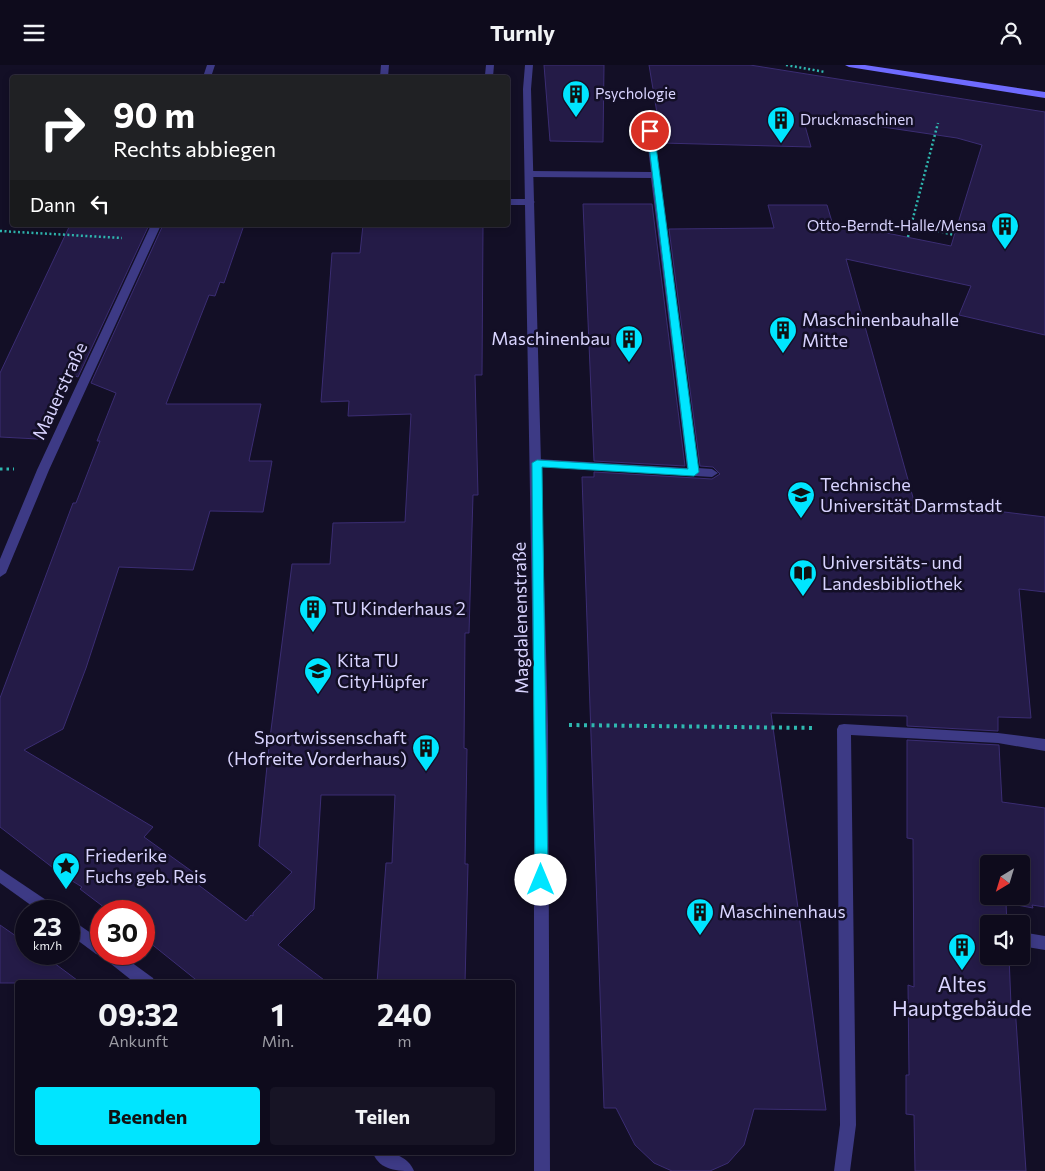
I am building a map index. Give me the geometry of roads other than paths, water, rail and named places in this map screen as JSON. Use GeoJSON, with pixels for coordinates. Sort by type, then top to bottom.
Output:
{"type":"FeatureCollection","features":[{"type":"Feature","properties":{"kind":"main road"},"geometry":{"type":"LineString","coordinates":[[850,65],[1045,95]]}},
{"type":"Feature","properties":{"kind":"street","name":"Magdalenenstraße"},"geometry":{"type":"LineString","coordinates":[[529,65],[541,725],[542,1171]]}},
{"type":"Feature","properties":{"kind":"street"},"geometry":{"type":"LineString","coordinates":[[650,131],[694,472]]}},
{"type":"Feature","properties":{"kind":"street"},"geometry":{"type":"LineString","coordinates":[[530,174],[655,175]]}},
{"type":"Feature","properties":{"kind":"street"},"geometry":{"type":"LineString","coordinates":[[510,202],[530,202]]}},
{"type":"Feature","properties":{"kind":"street","name":"Mauerstraße"},"geometry":{"type":"LineString","coordinates":[[0,573],[43,470],[155,227]]}},
{"type":"Feature","properties":{"kind":"street"},"geometry":{"type":"LineString","coordinates":[[537,463],[712,473]]}},
{"type":"Feature","properties":{"kind":"street"},"geometry":{"type":"LineString","coordinates":[[842,1171],[848,1125],[844,729],[998,739],[1045,745]]}},
{"type":"Feature","properties":{"kind":"street"},"geometry":{"type":"LineString","coordinates":[[3,877],[35,900]]}},
{"type":"Feature","properties":{"kind":"street"},"geometry":{"type":"LineString","coordinates":[[1030,940],[1045,943]]}},
{"type":"Feature","properties":{"kind":"street"},"geometry":{"type":"LineString","coordinates":[[123,965],[144,980]]}},
{"type":"Feature","properties":{"kind":"street"},"geometry":{"type":"LineString","coordinates":[[384,1155],[406,1171]]}},
{"type":"Feature","properties":{"kind":"place","name":"Psychologie"},"geometry":{"type":"Point","coordinates":[576,118]}},
{"type":"Feature","properties":{"kind":"place","name":"Druckmaschinen"},"geometry":{"type":"Point","coordinates":[781,144]}},
{"type":"Feature","properties":{"kind":"place","name":"Otto-Berndt-Halle/Mensa"},"geometry":{"type":"Point","coordinates":[1005,250]}},
{"type":"Feature","properties":{"kind":"place","name":"Maschinenbauhalle Mitte"},"geometry":{"type":"Point","coordinates":[783,354]}},
{"type":"Feature","properties":{"kind":"place","name":"Maschinenbau"},"geometry":{"type":"Point","coordinates":[629,363]}},
{"type":"Feature","properties":{"kind":"place","name":"Technische Universität Darmstadt"},"geometry":{"type":"Point","coordinates":[801,519]}},
{"type":"Feature","properties":{"kind":"place","name":"Universitäts- und Landesbibliothek"},"geometry":{"type":"Point","coordinates":[803,597]}},
{"type":"Feature","properties":{"kind":"place","name":"TU Kinderhaus 2"},"geometry":{"type":"Point","coordinates":[313,633]}},
{"type":"Feature","properties":{"kind":"place","name":"Kita TU CityHüpfer"},"geometry":{"type":"Point","coordinates":[318,695]}},
{"type":"Feature","properties":{"kind":"place","name":"Sportwissenschaft (Hofreite Vorderhaus)"},"geometry":{"type":"Point","coordinates":[426,772]}},
{"type":"Feature","properties":{"kind":"place","name":"Friederike Fuchs geb. Reis"},"geometry":{"type":"Point","coordinates":[66,890]}},
{"type":"Feature","properties":{"kind":"place","name":"Maschinenhaus"},"geometry":{"type":"Point","coordinates":[700,936]}},
{"type":"Feature","properties":{"kind":"place","name":"Altes Hauptgebäude"},"geometry":{"type":"Point","coordinates":[962,971]}}]}
